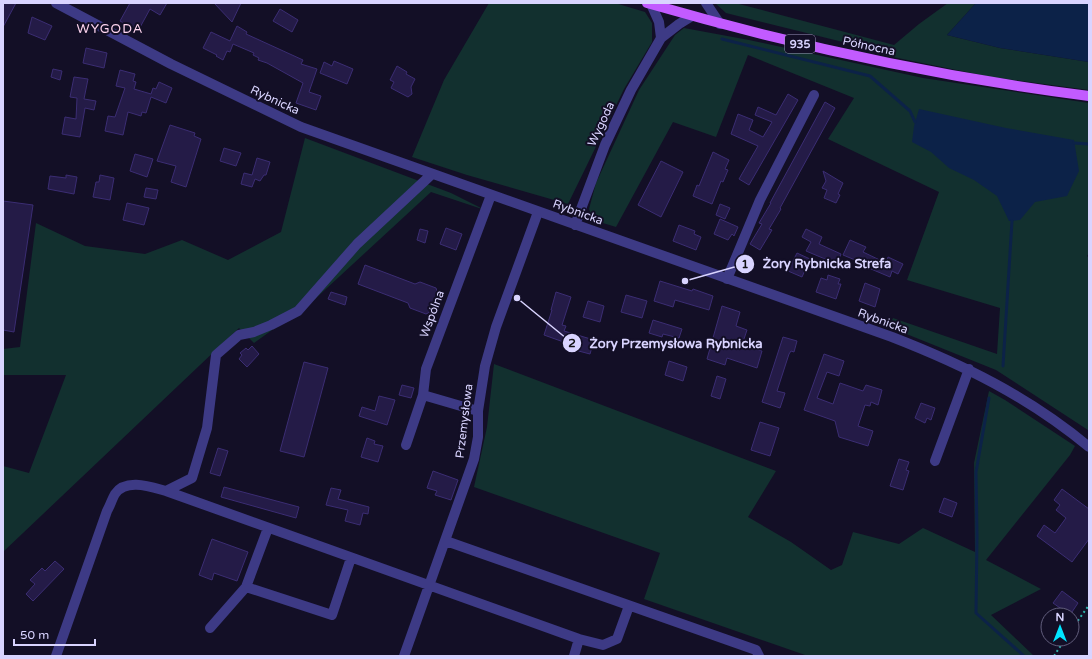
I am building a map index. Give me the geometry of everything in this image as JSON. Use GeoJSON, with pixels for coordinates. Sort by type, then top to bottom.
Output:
{"type":"FeatureCollection","features":[{"type":"Feature","properties":{"kind":"main road","name":"Północna"},"geometry":{"type":"LineString","coordinates":[[649,4],[720,24],[882,62],[987,82],[1089,96]]}},
{"type":"Feature","properties":{"kind":"street","name":"Rybnicka"},"geometry":{"type":"LineString","coordinates":[[56,3],[171,64],[301,127],[892,337],[939,356],[1002,387],[1036,408],[1089,447]]}},
{"type":"Feature","properties":{"kind":"street"},"geometry":{"type":"LineString","coordinates":[[663,8],[673,3]]}},
{"type":"Feature","properties":{"kind":"street"},"geometry":{"type":"LineString","coordinates":[[706,3],[720,24]]}},
{"type":"Feature","properties":{"kind":"street"},"geometry":{"type":"LineString","coordinates":[[649,4],[659,22],[661,38]]}},
{"type":"Feature","properties":{"kind":"street"},"geometry":{"type":"LineString","coordinates":[[661,38],[678,24],[692,16]]}},
{"type":"Feature","properties":{"kind":"street","name":"Wygoda"},"geometry":{"type":"LineString","coordinates":[[575,224],[608,138],[631,90],[661,38]]}},
{"type":"Feature","properties":{"kind":"street"},"geometry":{"type":"LineString","coordinates":[[727,279],[760,200],[814,95]]}},
{"type":"Feature","properties":{"kind":"street"},"geometry":{"type":"LineString","coordinates":[[166,490],[192,478],[207,428],[216,355],[239,335],[254,332],[298,311],[358,244],[432,174]]}},
{"type":"Feature","properties":{"kind":"street","name":"Wspólna"},"geometry":{"type":"LineString","coordinates":[[406,445],[423,395],[426,369],[491,195]]}},
{"type":"Feature","properties":{"kind":"street","name":"Przemysłowa"},"geometry":{"type":"LineString","coordinates":[[404,656],[474,459],[478,437],[478,411],[485,366],[496,327],[538,212]]}},
{"type":"Feature","properties":{"kind":"street"},"geometry":{"type":"LineString","coordinates":[[935,461],[968,369]]}},
{"type":"Feature","properties":{"kind":"street"},"geometry":{"type":"LineString","coordinates":[[423,395],[478,411]]}},
{"type":"Feature","properties":{"kind":"street"},"geometry":{"type":"LineString","coordinates":[[57,656],[107,511],[116,493],[124,486],[143,485],[166,490],[351,558],[580,639],[603,645],[617,639],[629,606]]}},
{"type":"Feature","properties":{"kind":"street"},"geometry":{"type":"LineString","coordinates":[[210,628],[246,587],[268,528]]}},
{"type":"Feature","properties":{"kind":"street"},"geometry":{"type":"LineString","coordinates":[[446,541],[756,650],[759,656]]}},
{"type":"Feature","properties":{"kind":"street"},"geometry":{"type":"LineString","coordinates":[[246,587],[332,615],[351,558]]}},
{"type":"Feature","properties":{"kind":"street"},"geometry":{"type":"LineString","coordinates":[[574,656],[580,639]]}},
{"type":"Feature","properties":{"kind":"path"},"geometry":{"type":"LineString","coordinates":[[1080,618],[1089,605]]}},
{"type":"Feature","properties":{"kind":"path"},"geometry":{"type":"LineString","coordinates":[[1054,656],[1060,647]]}},
{"type":"Feature","properties":{"kind":"green space"},"geometry":{"type":"Polygon","coordinates":[[[489,3],[615,3],[645,12],[652,23],[652,42],[624,89],[568,204],[467,175],[412,157],[444,80],[489,3]]]}},
{"type":"Feature","properties":{"kind":"green space"},"geometry":{"type":"Polygon","coordinates":[[[715,3],[739,3],[894,45],[919,24],[948,3],[976,3],[947,35],[1000,48],[1089,62],[1089,90],[991,77],[888,56],[855,45],[726,13],[715,3]]]}},
{"type":"Feature","properties":{"kind":"green space"},"geometry":{"type":"Polygon","coordinates":[[[684,28],[749,40],[923,78],[1089,103],[1089,253],[1087,256],[1089,258],[1088,430],[996,370],[889,327],[893,318],[997,354],[1000,308],[907,280],[939,192],[828,139],[854,98],[748,55],[716,137],[673,122],[616,227],[593,220],[589,209],[596,183],[639,90],[675,35],[684,28]]]}},
{"type":"Feature","properties":{"kind":"green space"},"geometry":{"type":"Polygon","coordinates":[[[305,138],[451,193],[485,210],[431,192],[314,300],[254,343],[239,328],[3,552],[3,466],[29,473],[66,375],[3,375],[3,349],[20,347],[36,223],[85,246],[145,254],[182,240],[228,260],[281,232],[305,138]]]}},
{"type":"Feature","properties":{"kind":"green space"},"geometry":{"type":"Polygon","coordinates":[[[494,364],[776,471],[748,517],[791,542],[831,570],[842,565],[853,532],[899,544],[923,528],[975,552],[974,463],[989,391],[1075,446],[1070,455],[986,560],[1041,589],[991,615],[1034,656],[808,656],[644,599],[660,553],[474,487],[487,427],[494,364]]]}},
{"type":"Feature","properties":{"kind":"water"},"geometry":{"type":"Polygon","coordinates":[[[976,3],[1089,3],[1089,62],[1000,48],[947,35],[976,3]]]}},
{"type":"Feature","properties":{"kind":"water"},"geometry":{"type":"Polygon","coordinates":[[[919,109],[1006,128],[1074,140],[1079,171],[1067,196],[1035,202],[1020,220],[1009,221],[997,196],[974,180],[949,168],[931,152],[912,142],[914,126],[919,109]]]}},
{"type":"Feature","properties":{"kind":"building"},"geometry":{"type":"Polygon","coordinates":[[[3,3],[16,3],[3,27],[3,3]]]}},
{"type":"Feature","properties":{"kind":"building"},"geometry":{"type":"Polygon","coordinates":[[[130,3],[167,3],[160,15],[150,9],[138,31],[120,21],[130,3]]]}},
{"type":"Feature","properties":{"kind":"building"},"geometry":{"type":"Polygon","coordinates":[[[214,3],[241,3],[232,22],[214,3]]]}},
{"type":"Feature","properties":{"kind":"building"},"geometry":{"type":"Polygon","coordinates":[[[280,9],[298,20],[292,32],[273,21],[280,9]]]}},
{"type":"Feature","properties":{"kind":"building"},"geometry":{"type":"Polygon","coordinates":[[[32,17],[52,26],[45,40],[28,33],[32,17]]]}},
{"type":"Feature","properties":{"kind":"building"},"geometry":{"type":"Polygon","coordinates":[[[237,26],[247,32],[246,34],[303,60],[301,64],[317,69],[309,92],[321,96],[316,110],[296,103],[303,83],[267,63],[258,60],[259,58],[253,55],[254,53],[233,44],[230,52],[227,51],[223,60],[216,56],[217,55],[203,48],[211,32],[230,41],[237,26]]]}},
{"type":"Feature","properties":{"kind":"building"},"geometry":{"type":"Polygon","coordinates":[[[86,48],[107,53],[104,68],[83,63],[86,48]]]}},
{"type":"Feature","properties":{"kind":"building"},"geometry":{"type":"Polygon","coordinates":[[[334,61],[353,69],[347,84],[320,73],[324,62],[332,66],[334,61]]]}},
{"type":"Feature","properties":{"kind":"building"},"geometry":{"type":"Polygon","coordinates":[[[397,66],[407,72],[406,74],[415,79],[411,87],[412,94],[408,97],[391,88],[394,82],[390,80],[397,66]]]}},
{"type":"Feature","properties":{"kind":"building"},"geometry":{"type":"Polygon","coordinates":[[[53,69],[62,71],[60,80],[51,77],[53,69]]]}},
{"type":"Feature","properties":{"kind":"building"},"geometry":{"type":"Polygon","coordinates":[[[120,70],[135,74],[133,81],[136,82],[134,89],[151,94],[153,88],[156,89],[159,82],[172,88],[166,103],[151,97],[146,113],[142,112],[141,116],[128,112],[123,135],[105,131],[108,116],[115,117],[125,88],[116,86],[120,70]]]}},
{"type":"Feature","properties":{"kind":"building"},"geometry":{"type":"Polygon","coordinates":[[[74,77],[88,79],[84,99],[96,101],[94,110],[85,108],[80,137],[62,134],[65,117],[76,119],[77,98],[70,97],[74,77]]]}},
{"type":"Feature","properties":{"kind":"building"},"geometry":{"type":"Polygon","coordinates":[[[788,94],[798,100],[749,185],[739,179],[758,146],[731,134],[738,114],[753,120],[749,130],[763,137],[772,122],[755,115],[758,107],[776,115],[788,94]]]}},
{"type":"Feature","properties":{"kind":"building"},"geometry":{"type":"Polygon","coordinates":[[[825,102],[835,108],[780,208],[781,209],[769,229],[772,230],[760,250],[750,244],[762,224],[759,223],[825,102]]]}},
{"type":"Feature","properties":{"kind":"building"},"geometry":{"type":"Polygon","coordinates":[[[170,125],[195,133],[194,136],[201,139],[186,187],[171,182],[176,166],[157,161],[170,125]]]}},
{"type":"Feature","properties":{"kind":"building"},"geometry":{"type":"Polygon","coordinates":[[[224,148],[241,153],[236,166],[220,161],[224,148]]]}},
{"type":"Feature","properties":{"kind":"building"},"geometry":{"type":"Polygon","coordinates":[[[713,152],[729,160],[725,169],[728,170],[723,182],[721,181],[712,204],[693,196],[697,185],[699,186],[713,152]]]}},
{"type":"Feature","properties":{"kind":"building"},"geometry":{"type":"Polygon","coordinates":[[[135,154],[153,159],[147,177],[130,171],[135,154]]]}},
{"type":"Feature","properties":{"kind":"building"},"geometry":{"type":"Polygon","coordinates":[[[257,158],[270,162],[266,175],[264,175],[260,181],[255,179],[252,187],[241,184],[244,173],[252,175],[257,158]]]}},
{"type":"Feature","properties":{"kind":"building"},"geometry":{"type":"Polygon","coordinates":[[[661,161],[683,172],[661,217],[638,205],[661,161]]]}},
{"type":"Feature","properties":{"kind":"building"},"geometry":{"type":"Polygon","coordinates":[[[823,171],[843,183],[836,203],[824,198],[827,190],[822,188],[826,181],[823,171]]]}},
{"type":"Feature","properties":{"kind":"building"},"geometry":{"type":"Polygon","coordinates":[[[66,175],[77,177],[74,194],[48,189],[50,176],[66,178],[66,175]]]}},
{"type":"Feature","properties":{"kind":"building"},"geometry":{"type":"Polygon","coordinates":[[[100,175],[114,178],[110,200],[93,197],[96,182],[99,182],[100,175]]]}},
{"type":"Feature","properties":{"kind":"building"},"geometry":{"type":"Polygon","coordinates":[[[146,188],[158,190],[156,199],[144,197],[146,188]]]}},
{"type":"Feature","properties":{"kind":"building"},"geometry":{"type":"Polygon","coordinates":[[[3,201],[33,205],[14,332],[3,330],[3,201]]]}},
{"type":"Feature","properties":{"kind":"building"},"geometry":{"type":"Polygon","coordinates":[[[127,203],[149,208],[144,225],[123,220],[127,203]]]}},
{"type":"Feature","properties":{"kind":"building"},"geometry":{"type":"Polygon","coordinates":[[[720,204],[730,208],[725,219],[716,215],[720,204]]]}},
{"type":"Feature","properties":{"kind":"building"},"geometry":{"type":"Polygon","coordinates":[[[720,219],[738,227],[734,236],[732,234],[728,240],[714,234],[720,219]]]}},
{"type":"Feature","properties":{"kind":"building"},"geometry":{"type":"Polygon","coordinates":[[[679,225],[695,231],[694,234],[701,237],[696,250],[673,241],[679,225]]]}},
{"type":"Feature","properties":{"kind":"building"},"geometry":{"type":"Polygon","coordinates":[[[446,228],[462,234],[456,250],[440,244],[446,228]]]}},
{"type":"Feature","properties":{"kind":"building"},"geometry":{"type":"Polygon","coordinates":[[[420,229],[428,231],[425,243],[417,240],[420,229]]]}},
{"type":"Feature","properties":{"kind":"building"},"geometry":{"type":"Polygon","coordinates":[[[806,229],[822,237],[819,244],[841,254],[837,264],[806,251],[811,242],[802,237],[806,229]]]}},
{"type":"Feature","properties":{"kind":"building"},"geometry":{"type":"Polygon","coordinates":[[[850,240],[866,247],[863,252],[886,263],[888,257],[903,264],[898,274],[892,271],[890,277],[843,255],[850,240]]]}},
{"type":"Feature","properties":{"kind":"building"},"geometry":{"type":"Polygon","coordinates":[[[797,253],[810,259],[802,277],[788,271],[797,253]]]}},
{"type":"Feature","properties":{"kind":"building"},"geometry":{"type":"Polygon","coordinates":[[[365,265],[415,284],[420,282],[436,288],[438,294],[430,312],[426,314],[410,308],[408,303],[358,284],[365,265]]]}},
{"type":"Feature","properties":{"kind":"building"},"geometry":{"type":"Polygon","coordinates":[[[828,275],[840,279],[838,284],[841,284],[836,299],[816,292],[821,278],[827,280],[828,275]]]}},
{"type":"Feature","properties":{"kind":"building"},"geometry":{"type":"Polygon","coordinates":[[[660,281],[692,291],[693,289],[713,296],[709,310],[675,300],[673,307],[654,301],[660,281]]]}},
{"type":"Feature","properties":{"kind":"building"},"geometry":{"type":"Polygon","coordinates":[[[865,283],[880,289],[875,307],[859,301],[865,283]]]}},
{"type":"Feature","properties":{"kind":"building"},"geometry":{"type":"Polygon","coordinates":[[[331,292],[347,297],[345,305],[328,299],[331,292]]]}},
{"type":"Feature","properties":{"kind":"building"},"geometry":{"type":"Polygon","coordinates":[[[556,292],[571,297],[562,325],[566,326],[564,331],[594,340],[590,354],[571,349],[572,345],[544,335],[556,292]]]}},
{"type":"Feature","properties":{"kind":"building"},"geometry":{"type":"Polygon","coordinates":[[[626,295],[647,301],[642,318],[621,312],[626,295]]]}},
{"type":"Feature","properties":{"kind":"building"},"geometry":{"type":"Polygon","coordinates":[[[588,301],[604,306],[600,322],[583,317],[588,301]]]}},
{"type":"Feature","properties":{"kind":"building"},"geometry":{"type":"Polygon","coordinates":[[[722,306],[740,312],[736,326],[747,330],[742,345],[762,351],[757,368],[727,358],[725,365],[707,359],[722,306]]]}},
{"type":"Feature","properties":{"kind":"building"},"geometry":{"type":"Polygon","coordinates":[[[653,320],[682,329],[679,338],[663,334],[662,337],[649,333],[653,320]]]}},
{"type":"Feature","properties":{"kind":"building"},"geometry":{"type":"Polygon","coordinates":[[[783,337],[797,341],[794,352],[791,351],[789,354],[777,391],[785,393],[780,408],[762,402],[783,337]]]}},
{"type":"Feature","properties":{"kind":"building"},"geometry":{"type":"Polygon","coordinates":[[[252,346],[259,354],[247,367],[239,359],[242,355],[240,353],[246,348],[248,350],[252,346]]]}},
{"type":"Feature","properties":{"kind":"building"},"geometry":{"type":"Polygon","coordinates":[[[824,354],[844,361],[839,376],[827,372],[817,398],[833,404],[840,383],[863,391],[866,385],[882,390],[878,405],[871,402],[870,406],[865,405],[858,426],[873,431],[868,446],[839,437],[835,421],[804,410],[824,354]]]}},
{"type":"Feature","properties":{"kind":"building"},"geometry":{"type":"Polygon","coordinates":[[[669,361],[687,367],[683,381],[665,375],[669,361]]]}},
{"type":"Feature","properties":{"kind":"building"},"geometry":{"type":"Polygon","coordinates":[[[304,362],[328,368],[304,457],[280,451],[304,362]]]}},
{"type":"Feature","properties":{"kind":"building"},"geometry":{"type":"Polygon","coordinates":[[[717,376],[726,379],[720,399],[711,396],[717,376]]]}},
{"type":"Feature","properties":{"kind":"building"},"geometry":{"type":"Polygon","coordinates":[[[402,385],[414,388],[411,398],[399,395],[402,385]]]}},
{"type":"Feature","properties":{"kind":"building"},"geometry":{"type":"Polygon","coordinates":[[[379,396],[395,400],[387,425],[359,416],[362,407],[375,411],[379,396]]]}},
{"type":"Feature","properties":{"kind":"building"},"geometry":{"type":"Polygon","coordinates":[[[921,403],[935,408],[931,420],[927,418],[925,423],[915,418],[921,403]]]}},
{"type":"Feature","properties":{"kind":"building"},"geometry":{"type":"Polygon","coordinates":[[[760,422],[779,428],[770,456],[751,450],[760,422]]]}},
{"type":"Feature","properties":{"kind":"building"},"geometry":{"type":"Polygon","coordinates":[[[367,438],[375,441],[374,444],[383,446],[378,462],[361,457],[367,438]]]}},
{"type":"Feature","properties":{"kind":"building"},"geometry":{"type":"Polygon","coordinates":[[[218,448],[228,451],[220,476],[210,473],[218,448]]]}},
{"type":"Feature","properties":{"kind":"building"},"geometry":{"type":"Polygon","coordinates":[[[899,459],[909,462],[906,470],[909,471],[903,490],[890,486],[899,459]]]}},
{"type":"Feature","properties":{"kind":"building"},"geometry":{"type":"Polygon","coordinates":[[[433,471],[458,480],[451,500],[435,495],[437,491],[427,488],[433,471]]]}},
{"type":"Feature","properties":{"kind":"building"},"geometry":{"type":"Polygon","coordinates":[[[224,487],[299,507],[296,518],[221,497],[224,487]]]}},
{"type":"Feature","properties":{"kind":"building"},"geometry":{"type":"Polygon","coordinates":[[[331,488],[341,490],[338,499],[369,507],[368,514],[363,513],[360,525],[345,521],[348,510],[326,505],[331,488]]]}},
{"type":"Feature","properties":{"kind":"building"},"geometry":{"type":"Polygon","coordinates":[[[1062,489],[1089,509],[1089,539],[1072,562],[1037,536],[1044,525],[1055,533],[1066,518],[1056,510],[1060,505],[1054,500],[1062,489]]]}},
{"type":"Feature","properties":{"kind":"building"},"geometry":{"type":"Polygon","coordinates":[[[944,498],[957,503],[952,517],[939,512],[944,498]]]}},
{"type":"Feature","properties":{"kind":"building"},"geometry":{"type":"Polygon","coordinates":[[[212,539],[248,552],[237,581],[214,573],[212,580],[199,575],[212,539]]]}},
{"type":"Feature","properties":{"kind":"building"},"geometry":{"type":"Polygon","coordinates":[[[55,561],[64,569],[33,601],[26,594],[35,584],[30,580],[42,568],[45,571],[55,561]]]}},
{"type":"Feature","properties":{"kind":"building"},"geometry":{"type":"Polygon","coordinates":[[[1062,591],[1078,603],[1075,607],[1059,607],[1053,603],[1062,591]]]}},
{"type":"Feature","properties":{"kind":"waterway"},"geometry":{"type":"LineString","coordinates":[[722,39],[870,76],[910,111],[915,122]]}},
{"type":"Feature","properties":{"kind":"waterway"},"geometry":{"type":"LineString","coordinates":[[1074,143],[1089,144]]}},
{"type":"Feature","properties":{"kind":"waterway"},"geometry":{"type":"LineString","coordinates":[[1003,366],[1012,221]]}},
{"type":"Feature","properties":{"kind":"waterway"},"geometry":{"type":"LineString","coordinates":[[989,398],[976,472],[976,613],[1024,656]]}},
{"type":"Feature","properties":{"kind":"place","name":"Żory Rybnicka Strefa"},"geometry":{"type":"Point","coordinates":[685,281]}},
{"type":"Feature","properties":{"kind":"place","name":"Żory Przemysłowa Rybnicka"},"geometry":{"type":"Point","coordinates":[517,298]}},
{"type":"Feature","properties":{"kind":"district","name":"WYGODA"},"geometry":{"type":"Point","coordinates":[110,28]}}]}
